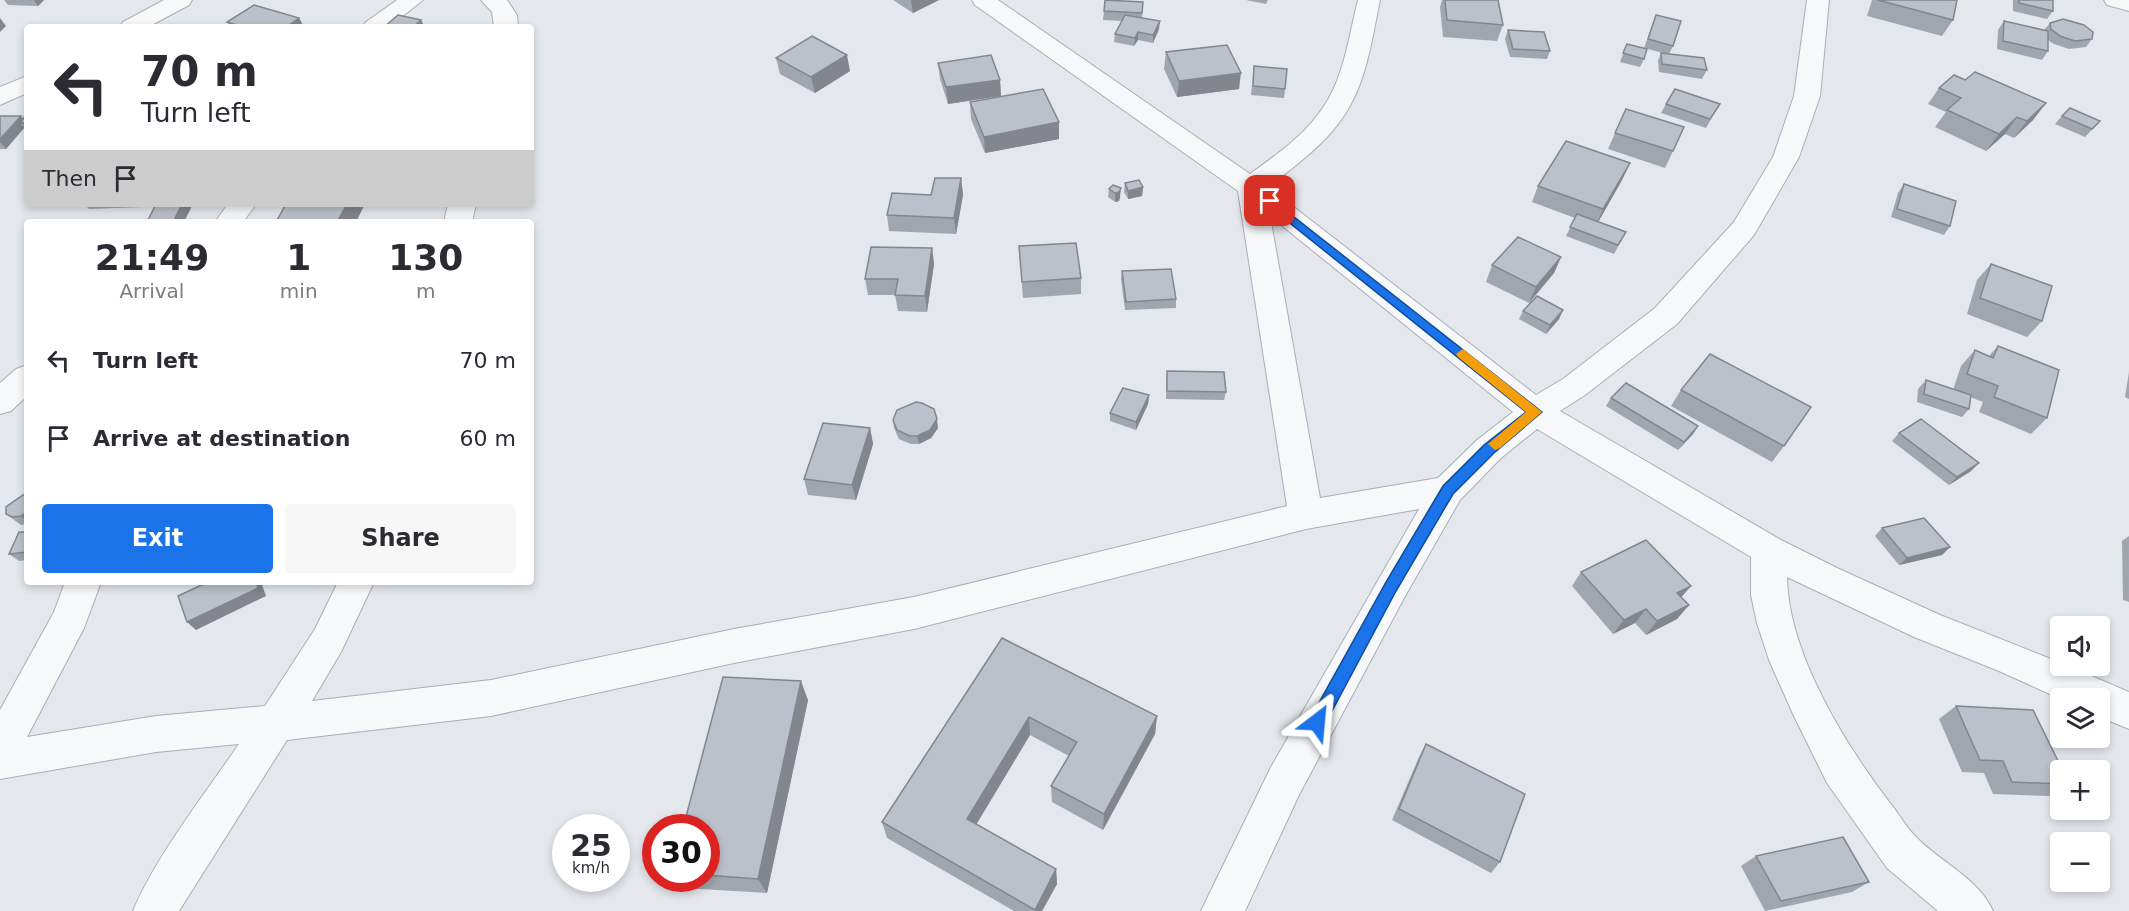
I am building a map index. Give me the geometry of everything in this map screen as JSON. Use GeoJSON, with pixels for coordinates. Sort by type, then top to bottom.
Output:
{"type":"FeatureCollection","features":[{"type":"Feature","properties":{"kind":"street"},"geometry":{"type":"LineString","coordinates":[[137,24],[181,0]]}},
{"type":"Feature","properties":{"kind":"street"},"geometry":{"type":"LineString","coordinates":[[378,24],[412,0]]}},
{"type":"Feature","properties":{"kind":"street"},"geometry":{"type":"LineString","coordinates":[[492,0],[504,12],[507,24]]}},
{"type":"Feature","properties":{"kind":"street"},"geometry":{"type":"LineString","coordinates":[[983,0],[1251,187],[1535,412],[1769,550],[1824,579],[2129,711]]}},
{"type":"Feature","properties":{"kind":"street"},"geometry":{"type":"LineString","coordinates":[[1251,187],[1313,138],[1335,111],[1346,83],[1369,0]]}},
{"type":"Feature","properties":{"kind":"street"},"geometry":{"type":"LineString","coordinates":[[1223,911],[1285,781],[1391,587],[1448,490],[1489,449],[1535,412],[1574,387],[1666,316],[1744,228],[1786,158],[1807,96],[1818,0]]}},
{"type":"Feature","properties":{"kind":"street"},"geometry":{"type":"LineString","coordinates":[[2115,0],[2129,4]]}},
{"type":"Feature","properties":{"kind":"street"},"geometry":{"type":"LineString","coordinates":[[0,97],[24,85]]}},
{"type":"Feature","properties":{"kind":"street"},"geometry":{"type":"LineString","coordinates":[[1251,187],[1306,515]]}},
{"type":"Feature","properties":{"kind":"street"},"geometry":{"type":"LineString","coordinates":[[0,402],[24,380]]}},
{"type":"Feature","properties":{"kind":"street"},"geometry":{"type":"LineString","coordinates":[[0,760],[156,734],[276,723],[491,698],[734,646],[914,613],[1306,515],[1448,490]]}},
{"type":"Feature","properties":{"kind":"street"},"geometry":{"type":"LineString","coordinates":[[1769,550],[1768,595],[1775,623],[1788,660],[1812,714],[1842,770],[1902,853],[1971,911]]}},
{"type":"Feature","properties":{"kind":"street"},"geometry":{"type":"LineString","coordinates":[[0,748],[70,617],[82,585]]}},
{"type":"Feature","properties":{"kind":"street"},"geometry":{"type":"LineString","coordinates":[[155,911],[178,871],[314,667],[335,630],[355,585]]}},
{"type":"Feature","properties":{"kind":"building"},"geometry":{"type":"Polygon","coordinates":[[[1105,0],[1143,2],[1142,13],[1104,11],[1105,0]]]}},
{"type":"Feature","properties":{"kind":"building"},"geometry":{"type":"Polygon","coordinates":[[[1445,0],[1498,0],[1503,25],[1447,20],[1445,0]]]}},
{"type":"Feature","properties":{"kind":"building"},"geometry":{"type":"Polygon","coordinates":[[[1878,0],[1957,0],[1953,20],[1878,0]]]}},
{"type":"Feature","properties":{"kind":"building"},"geometry":{"type":"Polygon","coordinates":[[[2019,0],[2053,0],[2053,11],[2019,3],[2019,0]]]}},
{"type":"Feature","properties":{"kind":"building"},"geometry":{"type":"Polygon","coordinates":[[[254,5],[299,18],[290,24],[227,22],[254,5]]]}},
{"type":"Feature","properties":{"kind":"building"},"geometry":{"type":"Polygon","coordinates":[[[398,15],[421,20],[416,24],[388,24],[398,15]]]}},
{"type":"Feature","properties":{"kind":"building"},"geometry":{"type":"Polygon","coordinates":[[[1125,15],[1160,21],[1153,35],[1138,32],[1135,38],[1115,34],[1125,15]]]}},
{"type":"Feature","properties":{"kind":"building"},"geometry":{"type":"Polygon","coordinates":[[[1656,15],[1681,21],[1673,46],[1648,39],[1656,15]]]}},
{"type":"Feature","properties":{"kind":"building"},"geometry":{"type":"Polygon","coordinates":[[[2063,19],[2084,25],[2093,32],[2092,39],[2075,41],[2060,36],[2051,29],[2050,23],[2063,19]]]}},
{"type":"Feature","properties":{"kind":"building"},"geometry":{"type":"Polygon","coordinates":[[[2004,21],[2048,31],[2048,51],[2003,41],[2004,21]]]}},
{"type":"Feature","properties":{"kind":"building"},"geometry":{"type":"Polygon","coordinates":[[[1508,30],[1544,32],[1550,51],[1513,49],[1508,30]]]}},
{"type":"Feature","properties":{"kind":"building"},"geometry":{"type":"Polygon","coordinates":[[[812,36],[847,55],[811,77],[776,58],[812,36]]]}},
{"type":"Feature","properties":{"kind":"building"},"geometry":{"type":"Polygon","coordinates":[[[1627,44],[1647,49],[1644,59],[1623,53],[1627,44]]]}},
{"type":"Feature","properties":{"kind":"building"},"geometry":{"type":"Polygon","coordinates":[[[1227,45],[1241,73],[1179,81],[1166,52],[1227,45]]]}},
{"type":"Feature","properties":{"kind":"building"},"geometry":{"type":"Polygon","coordinates":[[[1661,53],[1704,58],[1707,70],[1662,64],[1661,53]]]}},
{"type":"Feature","properties":{"kind":"building"},"geometry":{"type":"Polygon","coordinates":[[[991,55],[1000,80],[946,87],[938,63],[991,55]]]}},
{"type":"Feature","properties":{"kind":"building"},"geometry":{"type":"Polygon","coordinates":[[[1254,66],[1287,69],[1285,89],[1253,86],[1254,66]]]}},
{"type":"Feature","properties":{"kind":"building"},"geometry":{"type":"Polygon","coordinates":[[[1975,72],[2046,103],[2027,121],[2017,117],[1999,134],[1947,110],[1961,98],[1939,88],[1954,75],[1965,80],[1975,72]]]}},
{"type":"Feature","properties":{"kind":"building"},"geometry":{"type":"Polygon","coordinates":[[[1043,89],[1059,122],[984,137],[970,102],[1043,89]]]}},
{"type":"Feature","properties":{"kind":"building"},"geometry":{"type":"Polygon","coordinates":[[[1675,89],[1720,104],[1710,119],[1666,104],[1675,89]]]}},
{"type":"Feature","properties":{"kind":"building"},"geometry":{"type":"Polygon","coordinates":[[[2070,108],[2100,121],[2092,129],[2062,116],[2070,108]]]}},
{"type":"Feature","properties":{"kind":"building"},"geometry":{"type":"Polygon","coordinates":[[[1626,109],[1684,127],[1673,151],[1615,133],[1626,109]]]}},
{"type":"Feature","properties":{"kind":"building"},"geometry":{"type":"Polygon","coordinates":[[[0,116],[21,116],[0,139],[0,116]]]}},
{"type":"Feature","properties":{"kind":"building"},"geometry":{"type":"Polygon","coordinates":[[[1566,141],[1630,163],[1603,209],[1538,186],[1566,141]]]}},
{"type":"Feature","properties":{"kind":"building"},"geometry":{"type":"Polygon","coordinates":[[[935,178],[961,178],[954,218],[887,215],[892,193],[931,195],[935,178]]]}},
{"type":"Feature","properties":{"kind":"building"},"geometry":{"type":"Polygon","coordinates":[[[1139,180],[1143,187],[1128,191],[1125,183],[1139,180]]]}},
{"type":"Feature","properties":{"kind":"building"},"geometry":{"type":"Polygon","coordinates":[[[1904,184],[1956,201],[1950,226],[1897,209],[1904,184]]]}},
{"type":"Feature","properties":{"kind":"building"},"geometry":{"type":"Polygon","coordinates":[[[1113,185],[1121,188],[1119,192],[1115,193],[1109,189],[1113,185]]]}},
{"type":"Feature","properties":{"kind":"building"},"geometry":{"type":"Polygon","coordinates":[[[154,207],[180,207],[174,219],[148,219],[154,207]]]}},
{"type":"Feature","properties":{"kind":"building"},"geometry":{"type":"Polygon","coordinates":[[[284,207],[345,207],[339,219],[278,219],[284,207]]]}},
{"type":"Feature","properties":{"kind":"building"},"geometry":{"type":"Polygon","coordinates":[[[1577,214],[1626,232],[1618,245],[1570,227],[1577,214]]]}},
{"type":"Feature","properties":{"kind":"building"},"geometry":{"type":"Polygon","coordinates":[[[1518,237],[1561,257],[1536,287],[1492,265],[1518,237]]]}},
{"type":"Feature","properties":{"kind":"building"},"geometry":{"type":"Polygon","coordinates":[[[1076,243],[1081,278],[1022,282],[1019,246],[1076,243]]]}},
{"type":"Feature","properties":{"kind":"building"},"geometry":{"type":"Polygon","coordinates":[[[871,247],[932,248],[925,296],[895,295],[898,279],[865,279],[871,247]]]}},
{"type":"Feature","properties":{"kind":"building"},"geometry":{"type":"Polygon","coordinates":[[[1991,264],[2052,286],[2042,321],[1980,298],[1991,264]]]}},
{"type":"Feature","properties":{"kind":"building"},"geometry":{"type":"Polygon","coordinates":[[[1171,269],[1176,299],[1126,302],[1122,271],[1171,269]]]}},
{"type":"Feature","properties":{"kind":"building"},"geometry":{"type":"Polygon","coordinates":[[[1537,296],[1563,310],[1550,325],[1523,311],[1537,296]]]}},
{"type":"Feature","properties":{"kind":"building"},"geometry":{"type":"Polygon","coordinates":[[[1998,346],[2059,370],[2047,418],[1994,397],[1998,386],[1967,374],[1975,350],[1993,358],[1998,346]]]}},
{"type":"Feature","properties":{"kind":"building"},"geometry":{"type":"Polygon","coordinates":[[[1710,354],[1811,407],[1784,446],[1681,390],[1710,354]]]}},
{"type":"Feature","properties":{"kind":"building"},"geometry":{"type":"Polygon","coordinates":[[[1167,371],[1224,372],[1226,392],[1167,391],[1167,371]]]}},
{"type":"Feature","properties":{"kind":"building"},"geometry":{"type":"Polygon","coordinates":[[[1926,380],[1971,395],[1969,409],[1924,394],[1926,380]]]}},
{"type":"Feature","properties":{"kind":"building"},"geometry":{"type":"Polygon","coordinates":[[[1626,383],[1698,426],[1684,442],[1611,398],[1626,383]]]}},
{"type":"Feature","properties":{"kind":"building"},"geometry":{"type":"Polygon","coordinates":[[[1123,388],[1149,395],[1136,422],[1110,413],[1123,388]]]}},
{"type":"Feature","properties":{"kind":"building"},"geometry":{"type":"Polygon","coordinates":[[[916,402],[934,409],[937,419],[930,430],[917,436],[910,436],[897,430],[893,420],[897,410],[916,402]]]}},
{"type":"Feature","properties":{"kind":"building"},"geometry":{"type":"Polygon","coordinates":[[[1921,419],[1979,463],[1957,477],[1899,433],[1921,419]]]}},
{"type":"Feature","properties":{"kind":"building"},"geometry":{"type":"Polygon","coordinates":[[[823,423],[870,428],[852,485],[804,479],[823,423]]]}},
{"type":"Feature","properties":{"kind":"building"},"geometry":{"type":"Polygon","coordinates":[[[23,495],[24,514],[12,517],[6,514],[6,507],[23,495]]]}},
{"type":"Feature","properties":{"kind":"building"},"geometry":{"type":"Polygon","coordinates":[[[1924,518],[1950,547],[1907,558],[1882,528],[1924,518]]]}},
{"type":"Feature","properties":{"kind":"building"},"geometry":{"type":"Polygon","coordinates":[[[19,532],[24,532],[24,552],[9,554],[19,532]]]}},
{"type":"Feature","properties":{"kind":"building"},"geometry":{"type":"Polygon","coordinates":[[[1646,540],[1691,586],[1677,593],[1689,605],[1657,621],[1646,609],[1624,620],[1581,572],[1646,540]]]}},
{"type":"Feature","properties":{"kind":"building"},"geometry":{"type":"Polygon","coordinates":[[[202,585],[257,585],[258,588],[187,622],[178,596],[202,585]]]}},
{"type":"Feature","properties":{"kind":"building"},"geometry":{"type":"Polygon","coordinates":[[[1002,638],[1157,716],[1104,814],[1051,786],[1077,742],[1029,717],[967,819],[1056,869],[1035,910],[882,822],[1002,638]]]}},
{"type":"Feature","properties":{"kind":"building"},"geometry":{"type":"Polygon","coordinates":[[[723,677],[801,681],[758,879],[720,876],[720,814],[687,814],[723,677]]]}},
{"type":"Feature","properties":{"kind":"building"},"geometry":{"type":"Polygon","coordinates":[[[1956,706],[2033,710],[2058,760],[2050,760],[2050,784],[2012,782],[2003,761],[1980,760],[1956,706]]]}},
{"type":"Feature","properties":{"kind":"building"},"geometry":{"type":"Polygon","coordinates":[[[1426,744],[1525,794],[1500,862],[1399,809],[1426,744]]]}},
{"type":"Feature","properties":{"kind":"building"},"geometry":{"type":"Polygon","coordinates":[[[1843,837],[1869,882],[1781,901],[1756,856],[1843,837]]]}},
{"type":"Feature","properties":{"kind":"slow traffic"},"geometry":{"type":"LineString","coordinates":[[1463,354],[1535,412],[1495,444]]}},
{"type":"Feature","properties":{"kind":"route"},"geometry":{"type":"LineString","coordinates":[[1270,201],[1535,412],[1489,449],[1448,490],[1391,587],[1317,722]]}}]}
